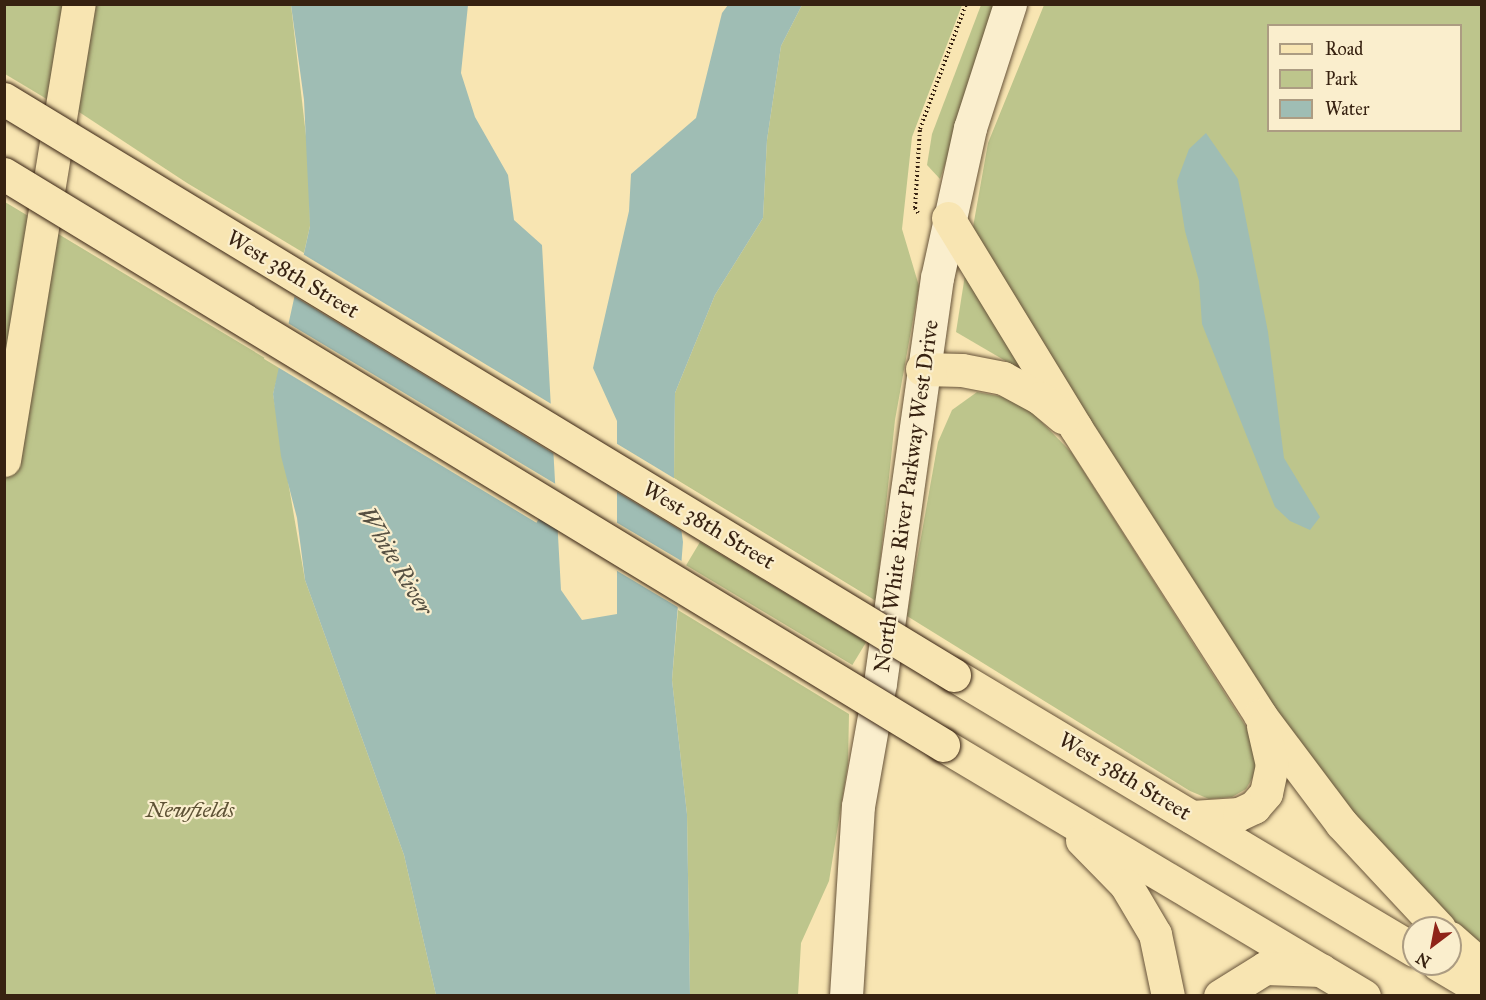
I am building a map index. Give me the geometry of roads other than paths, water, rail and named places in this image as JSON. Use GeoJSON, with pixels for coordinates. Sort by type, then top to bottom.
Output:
{"type":"FeatureCollection","features":[{"type":"Feature","properties":{"kind":"main road"},"geometry":{"type":"LineString","coordinates":[[4,460],[79,4]]}},
{"type":"Feature","properties":{"kind":"main road","name":"West 38th Street"},"geometry":{"type":"LineString","coordinates":[[4,99],[954,675],[1402,943]]}},
{"type":"Feature","properties":{"kind":"main road"},"geometry":{"type":"LineString","coordinates":[[4,174],[943,745],[1364,996]]}},
{"type":"Feature","properties":{"kind":"main road"},"geometry":{"type":"LineString","coordinates":[[948,218],[1076,428],[1260,716],[1347,830],[1428,916]]}},
{"type":"Feature","properties":{"kind":"main road"},"geometry":{"type":"LineString","coordinates":[[922,369],[962,370],[1003,378],[1040,398],[1076,428]]}},
{"type":"Feature","properties":{"kind":"main road"},"geometry":{"type":"LineString","coordinates":[[1192,817],[1239,814],[1254,807],[1266,793],[1272,765],[1260,716]]}},
{"type":"Feature","properties":{"kind":"main road"},"geometry":{"type":"LineString","coordinates":[[1049,807],[1126,885],[1155,934],[1168,996]]}},
{"type":"Feature","properties":{"kind":"main road"},"geometry":{"type":"LineString","coordinates":[[1462,948],[1482,966]]}},
{"type":"Feature","properties":{"kind":"main road"},"geometry":{"type":"LineString","coordinates":[[1220,996],[1265,968],[1323,970]]}},
{"type":"Feature","properties":{"kind":"main road"},"geometry":{"type":"LineString","coordinates":[[1458,976],[1482,990]]}},
{"type":"Feature","properties":{"kind":"street","name":"North White River Parkway West Drive"},"geometry":{"type":"LineString","coordinates":[[846,996],[856,826],[880,683],[922,369],[948,218],[976,103],[1010,4]]}},
{"type":"Feature","properties":{"kind":"water","name":"White River"},"geometry":{"type":"Polygon","coordinates":[[[291,5],[468,5],[461,73],[475,117],[508,175],[514,220],[542,245],[561,590],[582,620],[617,614],[617,421],[593,368],[629,211],[631,174],[696,118],[722,13],[728,5],[802,5],[781,46],[767,140],[763,218],[715,295],[675,393],[674,478],[683,542],[672,680],[687,814],[690,995],[436,995],[404,855],[305,580],[297,518],[281,456],[273,394],[310,226],[304,100],[291,5]]]}},
{"type":"Feature","properties":{"kind":"water"},"geometry":{"type":"Polygon","coordinates":[[[1206,133],[1238,179],[1268,332],[1284,458],[1320,517],[1310,530],[1290,521],[1275,507],[1202,324],[1199,281],[1185,231],[1177,181],[1189,149],[1206,133]]]}},
{"type":"Feature","properties":{"kind":"park label","name":"Newfields"},"geometry":{"type":"Point","coordinates":[190,810]}}]}
